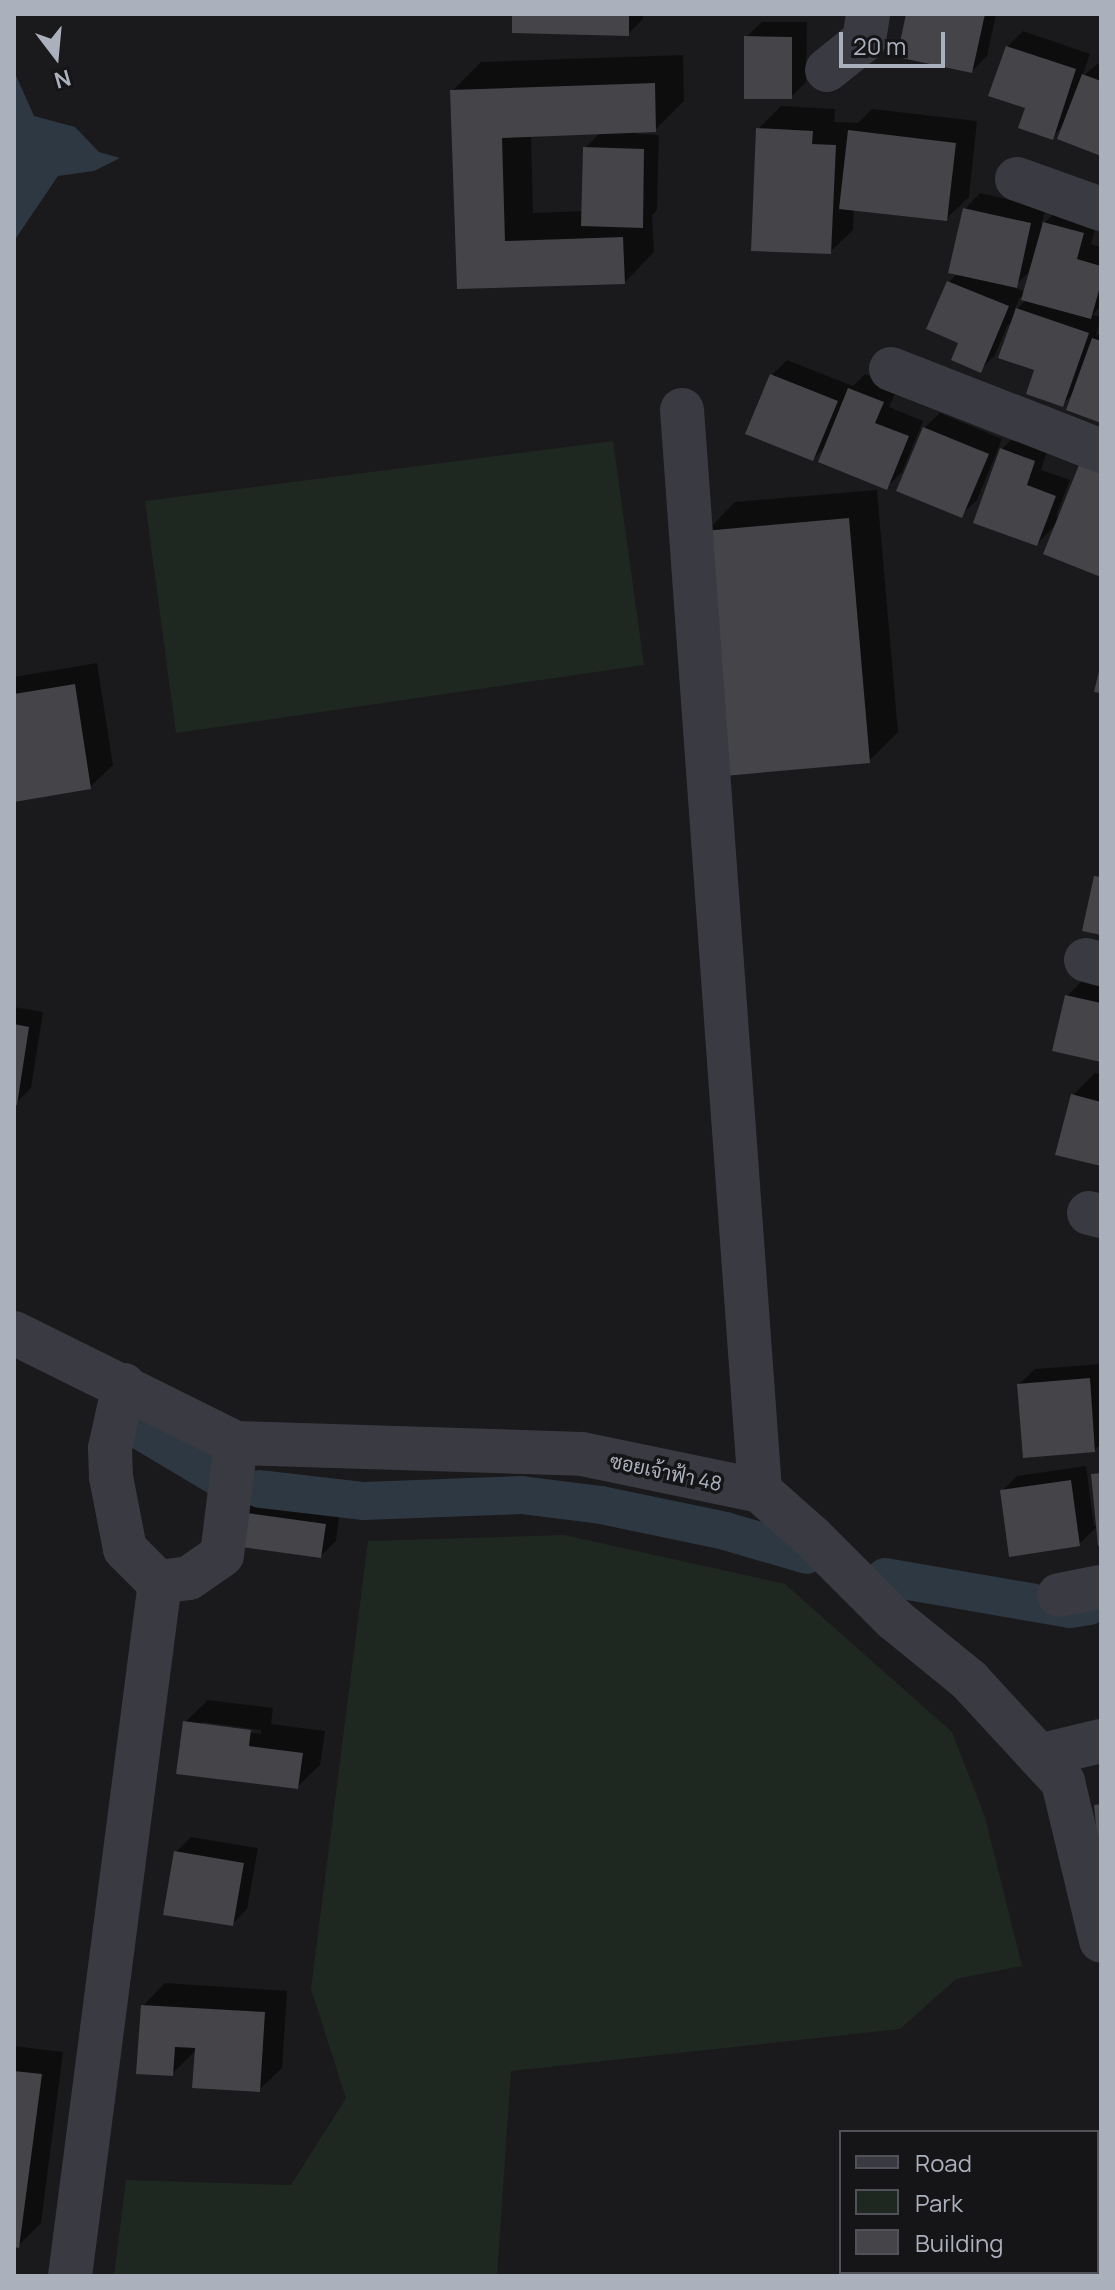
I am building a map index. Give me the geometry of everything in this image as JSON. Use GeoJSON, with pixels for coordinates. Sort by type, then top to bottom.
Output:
{"type":"FeatureCollection","features":[{"type":"Feature","properties":{"kind":"street"},"geometry":{"type":"LineString","coordinates":[[827,70],[864,40],[868,14]]}},
{"type":"Feature","properties":{"kind":"street"},"geometry":{"type":"LineString","coordinates":[[1017,179],[1101,209]]}},
{"type":"Feature","properties":{"kind":"street"},"geometry":{"type":"LineString","coordinates":[[891,369],[1101,451]]}},
{"type":"Feature","properties":{"kind":"street"},"geometry":{"type":"LineString","coordinates":[[682,410],[760,1491]]}},
{"type":"Feature","properties":{"kind":"street","name":"ซอยเจ้าฟ้า 48"},"geometry":{"type":"LineString","coordinates":[[14,1333],[236,1443],[582,1454],[760,1491],[812,1537],[894,1619],[969,1680],[1063,1782],[1101,1940]]}},
{"type":"Feature","properties":{"kind":"street"},"geometry":{"type":"LineString","coordinates":[[124,1385],[110,1448],[111,1477],[125,1549],[159,1583]]}},
{"type":"Feature","properties":{"kind":"street"},"geometry":{"type":"LineString","coordinates":[[159,1583],[189,1578],[222,1555],[236,1443]]}},
{"type":"Feature","properties":{"kind":"street"},"geometry":{"type":"LineString","coordinates":[[70,2276],[159,1583]]}},
{"type":"Feature","properties":{"kind":"street"},"geometry":{"type":"LineString","coordinates":[[1059,1595],[1101,1587]]}},
{"type":"Feature","properties":{"kind":"street"},"geometry":{"type":"LineString","coordinates":[[1039,1756],[1101,1741]]}},
{"type":"Feature","properties":{"kind":"green space"},"geometry":{"type":"Polygon","coordinates":[[[613,441],[644,665],[176,733],[145,501],[613,441]]]}},
{"type":"Feature","properties":{"kind":"green space"},"geometry":{"type":"Polygon","coordinates":[[[564,1535],[785,1584],[952,1732],[985,1817],[1022,1966],[956,1979],[900,2029],[511,2071],[497,2276],[114,2276],[126,2180],[291,2185],[346,2098],[311,1989],[368,1541],[564,1535]]]}},
{"type":"Feature","properties":{"kind":"shaded area"},"geometry":{"type":"Polygon","coordinates":[[[14,71],[34,116],[75,127],[99,152],[120,158],[94,171],[58,176],[14,241],[14,71]]]}},
{"type":"Feature","properties":{"kind":"building"},"geometry":{"type":"Polygon","coordinates":[[[512,14],[629,14],[629,36],[512,33],[512,14]]]}},
{"type":"Feature","properties":{"kind":"building"},"geometry":{"type":"Polygon","coordinates":[[[906,14],[985,14],[972,73],[897,57],[906,14]]]}},
{"type":"Feature","properties":{"kind":"building"},"geometry":{"type":"Polygon","coordinates":[[[744,36],[792,37],[792,99],[744,99],[744,36]]]}},
{"type":"Feature","properties":{"kind":"building"},"geometry":{"type":"Polygon","coordinates":[[[1006,46],[1076,69],[1053,140],[1018,128],[1025,108],[988,96],[1006,46]]]}},
{"type":"Feature","properties":{"kind":"building"},"geometry":{"type":"Polygon","coordinates":[[[1082,74],[1101,81],[1101,156],[1057,139],[1082,74]]]}},
{"type":"Feature","properties":{"kind":"building"},"geometry":{"type":"Polygon","coordinates":[[[655,83],[656,132],[502,138],[505,241],[623,237],[625,284],[457,289],[450,90],[655,83]]]}},
{"type":"Feature","properties":{"kind":"building"},"geometry":{"type":"Polygon","coordinates":[[[756,128],[813,131],[812,144],[836,145],[831,254],[751,251],[756,128]]]}},
{"type":"Feature","properties":{"kind":"building"},"geometry":{"type":"Polygon","coordinates":[[[848,130],[956,143],[947,221],[839,209],[848,130]]]}},
{"type":"Feature","properties":{"kind":"building"},"geometry":{"type":"Polygon","coordinates":[[[583,147],[644,149],[643,228],[581,226],[583,147]]]}},
{"type":"Feature","properties":{"kind":"building"},"geometry":{"type":"Polygon","coordinates":[[[963,208],[1031,223],[1017,288],[948,273],[963,208]]]}},
{"type":"Feature","properties":{"kind":"building"},"geometry":{"type":"Polygon","coordinates":[[[1043,222],[1084,233],[1077,259],[1101,266],[1101,283],[1091,319],[1021,300],[1043,222]]]}},
{"type":"Feature","properties":{"kind":"building"},"geometry":{"type":"Polygon","coordinates":[[[947,281],[1009,306],[981,373],[951,360],[958,343],[926,329],[947,281]]]}},
{"type":"Feature","properties":{"kind":"building"},"geometry":{"type":"Polygon","coordinates":[[[1016,308],[1089,333],[1063,407],[1026,394],[1034,370],[998,358],[1016,308]]]}},
{"type":"Feature","properties":{"kind":"building"},"geometry":{"type":"Polygon","coordinates":[[[1092,338],[1101,341],[1101,423],[1066,410],[1092,338]]]}},
{"type":"Feature","properties":{"kind":"building"},"geometry":{"type":"Polygon","coordinates":[[[770,374],[838,401],[813,461],[745,434],[770,374]]]}},
{"type":"Feature","properties":{"kind":"building"},"geometry":{"type":"Polygon","coordinates":[[[848,388],[884,402],[875,423],[909,436],[887,490],[818,462],[848,388]]]}},
{"type":"Feature","properties":{"kind":"building"},"geometry":{"type":"Polygon","coordinates":[[[923,427],[989,454],[962,518],[896,491],[923,427]]]}},
{"type":"Feature","properties":{"kind":"building"},"geometry":{"type":"Polygon","coordinates":[[[1000,448],[1035,461],[1027,485],[1056,496],[1037,546],[973,523],[1000,448]]]}},
{"type":"Feature","properties":{"kind":"building"},"geometry":{"type":"Polygon","coordinates":[[[1079,465],[1101,473],[1101,577],[1043,554],[1079,465]]]}},
{"type":"Feature","properties":{"kind":"building"},"geometry":{"type":"Polygon","coordinates":[[[849,518],[870,763],[724,776],[704,531],[849,518]]]}},
{"type":"Feature","properties":{"kind":"building"},"geometry":{"type":"Polygon","coordinates":[[[1101,667],[1101,693],[1094,692],[1101,667]]]}},
{"type":"Feature","properties":{"kind":"building"},"geometry":{"type":"Polygon","coordinates":[[[75,684],[91,789],[14,802],[14,694],[75,684]]]}},
{"type":"Feature","properties":{"kind":"building"},"geometry":{"type":"Polygon","coordinates":[[[1094,876],[1101,877],[1101,935],[1082,931],[1094,876]]]}},
{"type":"Feature","properties":{"kind":"building"},"geometry":{"type":"Polygon","coordinates":[[[1065,995],[1101,1003],[1101,1062],[1052,1051],[1065,995]]]}},
{"type":"Feature","properties":{"kind":"building"},"geometry":{"type":"Polygon","coordinates":[[[14,1024],[29,1027],[17,1105],[14,1105],[14,1024]]]}},
{"type":"Feature","properties":{"kind":"building"},"geometry":{"type":"Polygon","coordinates":[[[1071,1094],[1101,1102],[1101,1166],[1055,1155],[1071,1094]]]}},
{"type":"Feature","properties":{"kind":"building"},"geometry":{"type":"Polygon","coordinates":[[[1090,1378],[1095,1452],[1023,1458],[1017,1384],[1090,1378]]]}},
{"type":"Feature","properties":{"kind":"building"},"geometry":{"type":"Polygon","coordinates":[[[1101,1473],[1101,1546],[1098,1546],[1091,1474],[1101,1473]]]}},
{"type":"Feature","properties":{"kind":"building"},"geometry":{"type":"Polygon","coordinates":[[[1071,1480],[1080,1546],[1009,1557],[1000,1490],[1071,1480]]]}},
{"type":"Feature","properties":{"kind":"building"},"geometry":{"type":"Polygon","coordinates":[[[239,1512],[326,1524],[321,1558],[234,1546],[239,1512]]]}},
{"type":"Feature","properties":{"kind":"building"},"geometry":{"type":"Polygon","coordinates":[[[183,1721],[251,1730],[249,1746],[303,1753],[298,1789],[176,1774],[183,1721]]]}},
{"type":"Feature","properties":{"kind":"building"},"geometry":{"type":"Polygon","coordinates":[[[1101,1804],[1101,1837],[1097,1837],[1094,1805],[1101,1804]]]}},
{"type":"Feature","properties":{"kind":"building"},"geometry":{"type":"Polygon","coordinates":[[[174,1851],[244,1863],[233,1926],[163,1915],[174,1851]]]}},
{"type":"Feature","properties":{"kind":"building"},"geometry":{"type":"Polygon","coordinates":[[[141,2005],[265,2012],[260,2092],[192,2088],[195,2048],[175,2047],[173,2076],[136,2074],[141,2005]]]}},
{"type":"Feature","properties":{"kind":"building"},"geometry":{"type":"Polygon","coordinates":[[[14,2071],[42,2074],[19,2248],[14,2247],[14,2071]]]}},
{"type":"Feature","properties":{"kind":"waterway"},"geometry":{"type":"LineString","coordinates":[[134,1427],[220,1478]]}},
{"type":"Feature","properties":{"kind":"waterway"},"geometry":{"type":"LineString","coordinates":[[260,1489],[364,1501],[521,1495],[601,1505],[725,1531],[807,1555]]}},
{"type":"Feature","properties":{"kind":"waterway"},"geometry":{"type":"LineString","coordinates":[[885,1577],[1070,1609],[1090,1606]]}}]}
